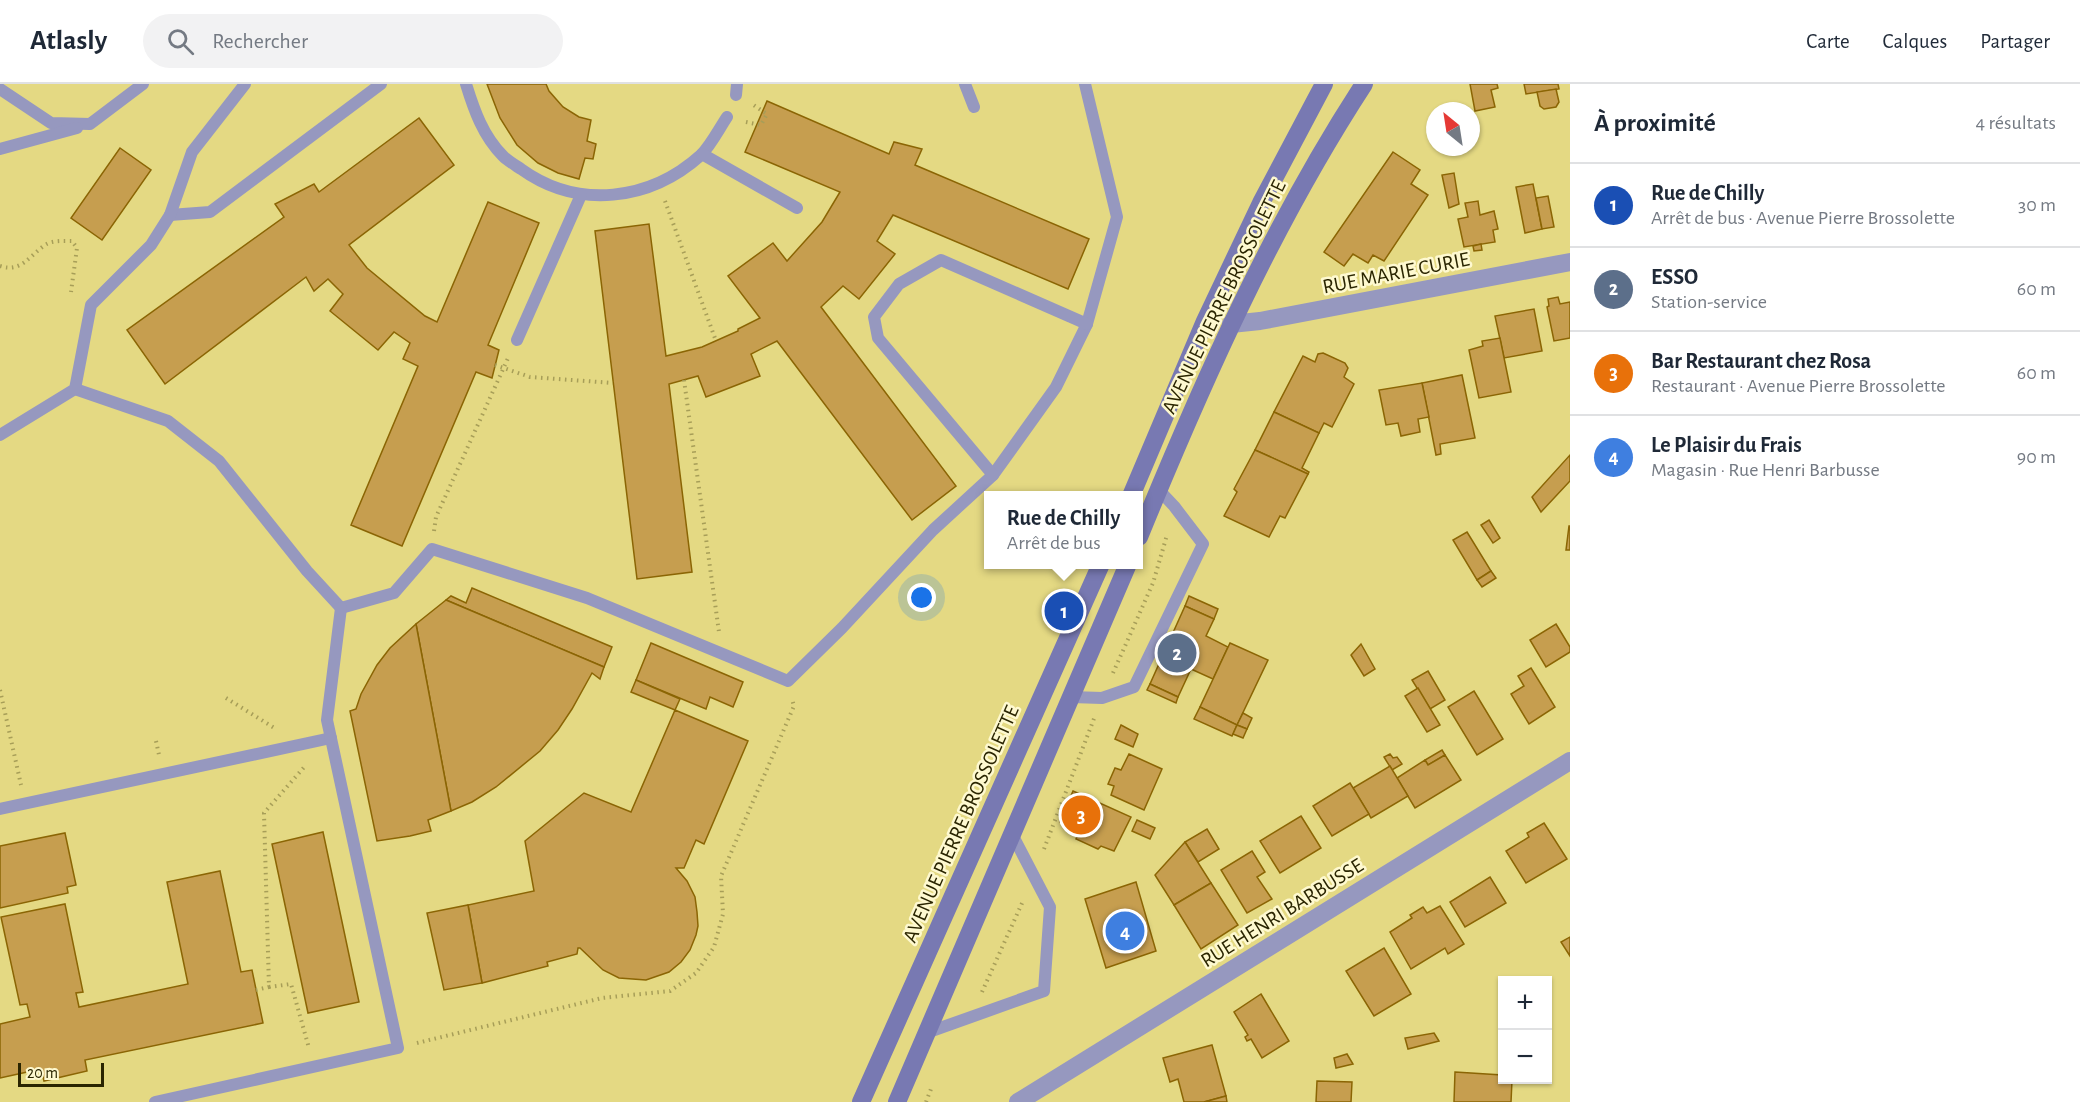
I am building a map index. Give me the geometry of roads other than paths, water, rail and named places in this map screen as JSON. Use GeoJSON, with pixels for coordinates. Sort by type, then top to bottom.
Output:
{"type":"FeatureCollection","features":[{"type":"Feature","properties":{"kind":"main road","name":"AVENUE PIERRE BROSSOLETTE"},"geometry":{"type":"LineString","coordinates":[[1133,491],[1205,321],[1261,203],[1324,84]]}},
{"type":"Feature","properties":{"kind":"main road","name":"AVENUE PIERRE BROSSOLETTE"},"geometry":{"type":"LineString","coordinates":[[1143,527],[1231,324],[1281,225],[1364,84]]}},
{"type":"Feature","properties":{"kind":"main road","name":"AVENUE PIERRE BROSSOLETTE"},"geometry":{"type":"LineString","coordinates":[[861,1102],[1099,569]]}},
{"type":"Feature","properties":{"kind":"main road"},"geometry":{"type":"LineString","coordinates":[[897,1102],[1126,569]]}},
{"type":"Feature","properties":{"kind":"street","name":"RUE MARIE CURIE"},"geometry":{"type":"LineString","coordinates":[[1231,324],[1260,321],[1570,262]]}},
{"type":"Feature","properties":{"kind":"street","name":"RUE HENRI BARBUSSE"},"geometry":{"type":"LineString","coordinates":[[1018,1102],[1570,761]]}},
{"type":"Feature","properties":{"kind":"lane"},"geometry":{"type":"LineString","coordinates":[[0,149],[90,124],[143,84]]}},
{"type":"Feature","properties":{"kind":"lane"},"geometry":{"type":"LineString","coordinates":[[0,435],[75,389],[90,305],[151,245],[170,215],[192,152],[244,84]]}},
{"type":"Feature","properties":{"kind":"lane"},"geometry":{"type":"LineString","coordinates":[[170,215],[210,212],[381,84]]}},
{"type":"Feature","properties":{"kind":"lane"},"geometry":{"type":"LineString","coordinates":[[466,84],[477,121],[503,156],[539,182],[581,195],[625,194],[666,180],[702,154],[727,117]]}},
{"type":"Feature","properties":{"kind":"lane"},"geometry":{"type":"LineString","coordinates":[[964,84],[974,107]]}},
{"type":"Feature","properties":{"kind":"lane"},"geometry":{"type":"LineString","coordinates":[[341,608],[394,593],[432,549],[587,598],[788,681],[842,628],[933,530],[993,475],[1056,387],[1087,324],[1117,217],[1085,84]]}},
{"type":"Feature","properties":{"kind":"lane"},"geometry":{"type":"LineString","coordinates":[[0,90],[51,123],[90,124]]}},
{"type":"Feature","properties":{"kind":"lane"},"geometry":{"type":"LineString","coordinates":[[702,154],[797,208]]}},
{"type":"Feature","properties":{"kind":"lane"},"geometry":{"type":"LineString","coordinates":[[517,340],[581,195]]}},
{"type":"Feature","properties":{"kind":"lane"},"geometry":{"type":"LineString","coordinates":[[993,475],[878,338],[874,317],[899,284],[941,260],[1087,324]]}},
{"type":"Feature","properties":{"kind":"lane"},"geometry":{"type":"LineString","coordinates":[[75,389],[168,422],[219,461],[307,571],[341,608],[327,720],[398,1048],[155,1102]]}},
{"type":"Feature","properties":{"kind":"lane"},"geometry":{"type":"LineString","coordinates":[[1071,697],[1102,698],[1134,687],[1203,544],[1158,489]]}},
{"type":"Feature","properties":{"kind":"lane"},"geometry":{"type":"LineString","coordinates":[[0,809],[331,738]]}},
{"type":"Feature","properties":{"kind":"lane"},"geometry":{"type":"LineString","coordinates":[[926,1033],[1044,991],[1050,908],[1012,834]]}},
{"type":"Feature","properties":{"kind":"place","name":"Rue de Chilly"},"geometry":{"type":"Point","coordinates":[1064,611]}},
{"type":"Feature","properties":{"kind":"place","name":"ESSO"},"geometry":{"type":"Point","coordinates":[1177,653]}},
{"type":"Feature","properties":{"kind":"place","name":"Bar Restaurant chez Rosa"},"geometry":{"type":"Point","coordinates":[1081,815]}},
{"type":"Feature","properties":{"kind":"place","name":"Le Plaisir du Frais"},"geometry":{"type":"Point","coordinates":[1125,931]}}]}
